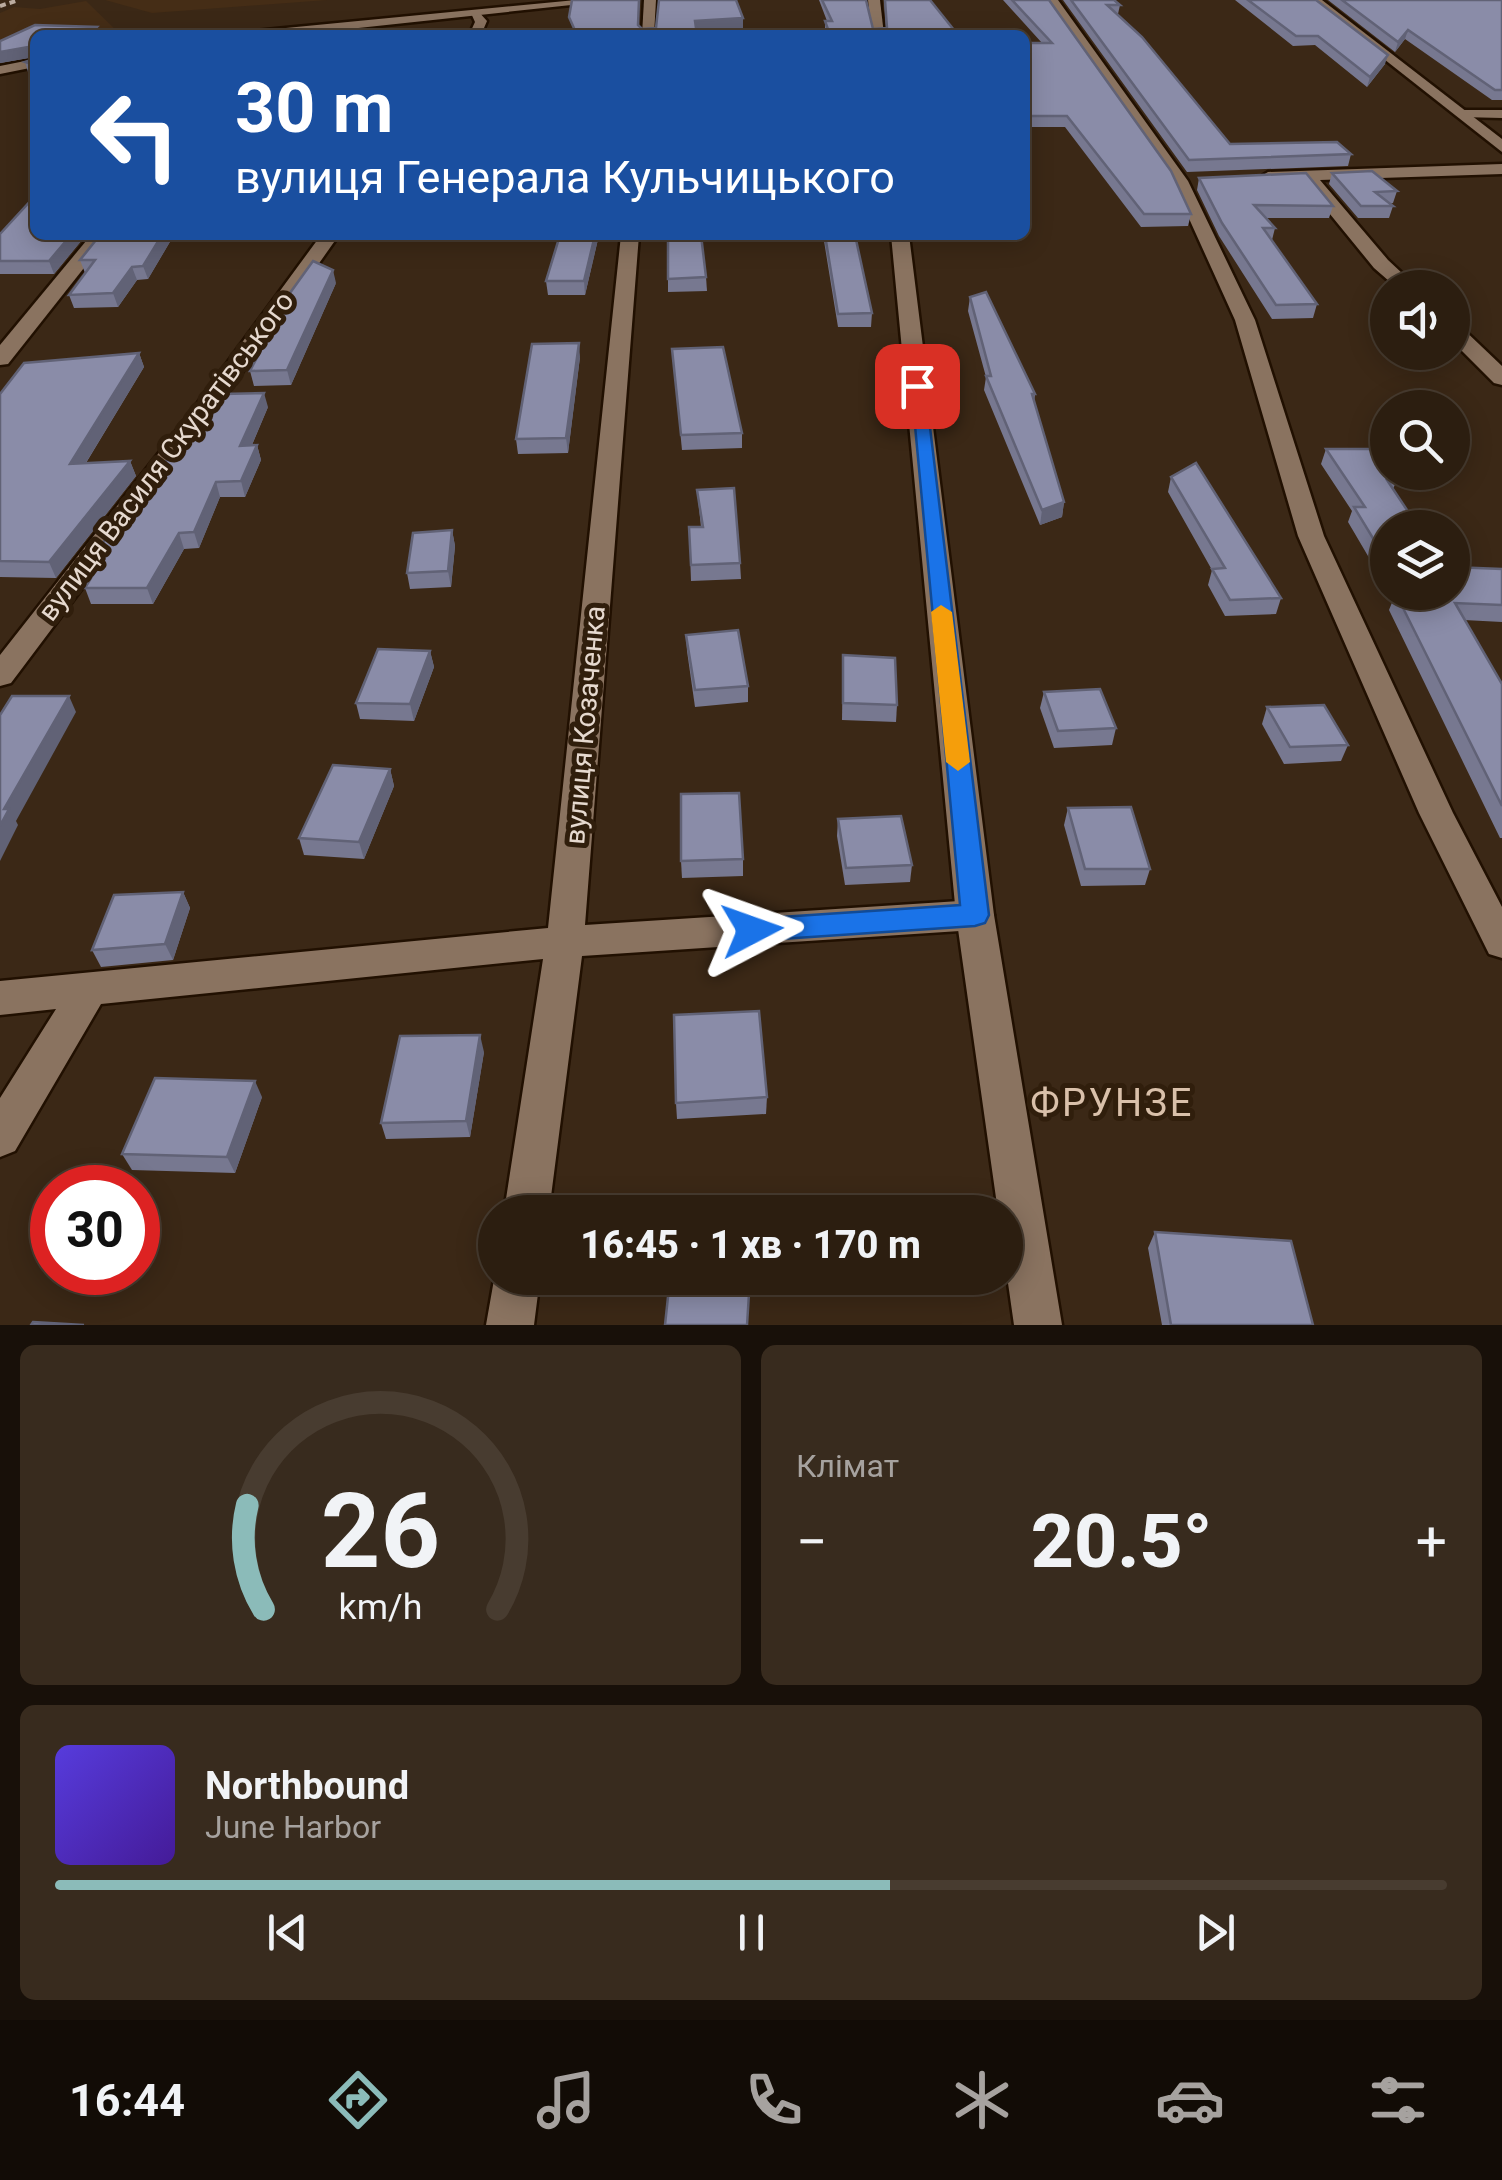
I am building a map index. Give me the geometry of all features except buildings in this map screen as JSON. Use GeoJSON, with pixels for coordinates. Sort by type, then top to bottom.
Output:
{"type":"FeatureCollection","features":[{"type":"Feature","properties":{"kind":"street"},"geometry":{"type":"LineString","coordinates":[[326,30],[612,0]]}},
{"type":"Feature","properties":{"kind":"street"},"geometry":{"type":"LineString","coordinates":[[648,30],[650,0]]}},
{"type":"Feature","properties":{"kind":"street"},"geometry":{"type":"LineString","coordinates":[[874,0],[877,30]]}},
{"type":"Feature","properties":{"kind":"street"},"geometry":{"type":"LineString","coordinates":[[1052,0],[1189,181],[1245,320],[1311,536],[1436,813],[1502,943]]}},
{"type":"Feature","properties":{"kind":"street"},"geometry":{"type":"LineString","coordinates":[[1315,0],[1502,147]]}},
{"type":"Feature","properties":{"kind":"street"},"geometry":{"type":"LineString","coordinates":[[474,14],[482,21],[478,30]]}},
{"type":"Feature","properties":{"kind":"street"},"geometry":{"type":"LineString","coordinates":[[0,70],[30,64]]}},
{"type":"Feature","properties":{"kind":"street"},"geometry":{"type":"LineString","coordinates":[[1253,178],[1502,169]]}},
{"type":"Feature","properties":{"kind":"street"},"geometry":{"type":"LineString","coordinates":[[1307,176],[1388,270]]}},
{"type":"Feature","properties":{"kind":"street"},"geometry":{"type":"LineString","coordinates":[[0,360],[98,240]]}},
{"type":"Feature","properties":{"kind":"street","name":"вулиця Василя Скуратівського"},"geometry":{"type":"LineString","coordinates":[[0,676],[199,416],[326,240]]}},
{"type":"Feature","properties":{"kind":"street","name":"вулиця Козаченка"},"geometry":{"type":"LineString","coordinates":[[529,1195],[566,942],[630,240]]}},
{"type":"Feature","properties":{"kind":"street"},"geometry":{"type":"LineString","coordinates":[[901,240],[975,915],[1038,1325]]}},
{"type":"Feature","properties":{"kind":"street"},"geometry":{"type":"LineString","coordinates":[[1470,347],[1502,378]]}},
{"type":"Feature","properties":{"kind":"street"},"geometry":{"type":"LineString","coordinates":[[0,998],[566,942],[975,915]]}},
{"type":"Feature","properties":{"kind":"street"},"geometry":{"type":"LineString","coordinates":[[0,1137],[89,990]]}},
{"type":"Feature","properties":{"kind":"street"},"geometry":{"type":"LineString","coordinates":[[510,1325],[514,1295]]}},
{"type":"Feature","properties":{"kind":"lane"},"geometry":{"type":"LineString","coordinates":[[1460,113],[1502,114]]}},
{"type":"Feature","properties":{"kind":"shaded area"},"geometry":{"type":"Polygon","coordinates":[[[105,0],[327,0],[152,13],[105,0]]]}},
{"type":"Feature","properties":{"kind":"shaded area"},"geometry":{"type":"Polygon","coordinates":[[[86,1],[116,30],[30,30],[30,38],[0,56],[0,13],[14,7],[40,9],[86,1]]]}},
{"type":"Feature","properties":{"kind":"railway"},"geometry":{"type":"LineString","coordinates":[[0,6],[19,0]]}},
{"type":"Feature","properties":{"kind":"slow traffic"},"geometry":{"type":"LineString","coordinates":[[941,612],[958,762]]}},
{"type":"Feature","properties":{"kind":"district","name":"ФРУНЗЕ"},"geometry":{"type":"Point","coordinates":[1112,1103]}},
{"type":"Feature","properties":{"kind":"route"},"geometry":{"type":"LineString","coordinates":[[752,930],[975,915],[917,386]]}}]}
